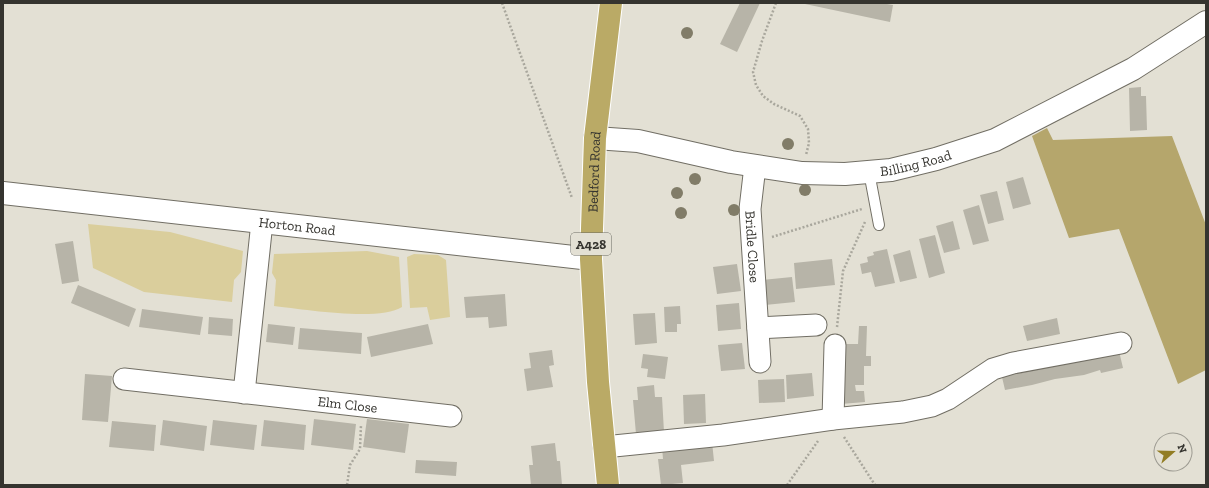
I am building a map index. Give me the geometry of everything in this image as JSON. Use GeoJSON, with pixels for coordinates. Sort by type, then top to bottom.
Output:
{"type":"FeatureCollection","features":[{"type":"Feature","properties":{"kind":"highway","name":"Bedford Road"},"geometry":{"type":"LineString","coordinates":[[608,485],[598,382],[591,259],[595,138],[611,3]]}},
{"type":"Feature","properties":{"kind":"street","name":"Billing Road"},"geometry":{"type":"LineString","coordinates":[[595,138],[638,141],[731,162],[802,173],[845,174],[892,170],[936,159],[995,140],[1132,69],[1206,22]]}},
{"type":"Feature","properties":{"kind":"street","name":"Bridle Close"},"geometry":{"type":"LineString","coordinates":[[755,166],[750,209],[760,362]]}},
{"type":"Feature","properties":{"kind":"street","name":"Horton Road"},"geometry":{"type":"LineString","coordinates":[[3,193],[591,259]]}},
{"type":"Feature","properties":{"kind":"street"},"geometry":{"type":"LineString","coordinates":[[244,393],[262,222]]}},
{"type":"Feature","properties":{"kind":"street"},"geometry":{"type":"LineString","coordinates":[[758,328],[816,325]]}},
{"type":"Feature","properties":{"kind":"street"},"geometry":{"type":"LineString","coordinates":[[604,447],[723,435],[833,419],[903,412],[932,406],[948,399],[993,369],[1013,363],[1122,343]]}},
{"type":"Feature","properties":{"kind":"street"},"geometry":{"type":"LineString","coordinates":[[833,419],[835,345]]}},
{"type":"Feature","properties":{"kind":"street","name":"Elm Close"},"geometry":{"type":"LineString","coordinates":[[124,379],[451,416]]}},
{"type":"Feature","properties":{"kind":"lane"},"geometry":{"type":"LineString","coordinates":[[869,172],[879,224]]}},
{"type":"Feature","properties":{"kind":"path"},"geometry":{"type":"LineString","coordinates":[[502,3],[572,197]]}},
{"type":"Feature","properties":{"kind":"path"},"geometry":{"type":"LineString","coordinates":[[776,3],[762,41],[753,72],[756,85],[764,96],[774,104],[800,116],[808,129],[809,143],[802,173]]}},
{"type":"Feature","properties":{"kind":"path"},"geometry":{"type":"LineString","coordinates":[[752,244],[863,209],[868,210]]}},
{"type":"Feature","properties":{"kind":"path"},"geometry":{"type":"LineString","coordinates":[[835,345],[843,271],[867,217]]}},
{"type":"Feature","properties":{"kind":"path"},"geometry":{"type":"LineString","coordinates":[[347,485],[350,465],[360,449],[363,406]]}},
{"type":"Feature","properties":{"kind":"path"},"geometry":{"type":"LineString","coordinates":[[787,485],[833,419],[875,485]]}},
{"type":"Feature","properties":{"kind":"shaded area"},"geometry":{"type":"Polygon","coordinates":[[[1047,128],[1053,140],[1172,136],[1206,225],[1206,370],[1178,384],[1119,229],[1069,238],[1032,136],[1047,128]]]}},
{"type":"Feature","properties":{"kind":"shaded area"},"geometry":{"type":"Polygon","coordinates":[[[88,224],[170,232],[243,251],[241,272],[234,280],[232,302],[144,292],[93,268],[88,224]]]}},
{"type":"Feature","properties":{"kind":"shaded area"},"geometry":{"type":"Polygon","coordinates":[[[367,251],[399,257],[402,307],[376,314],[359,314],[321,312],[274,306],[276,280],[272,273],[274,254],[367,251]]]}},
{"type":"Feature","properties":{"kind":"shaded area"},"geometry":{"type":"Polygon","coordinates":[[[414,254],[438,255],[446,260],[450,317],[430,320],[427,307],[410,308],[407,257],[414,254]]]}},
{"type":"Feature","properties":{"kind":"building"},"geometry":{"type":"Polygon","coordinates":[[[740,3],[760,3],[737,52],[720,44],[740,3]]]}},
{"type":"Feature","properties":{"kind":"building"},"geometry":{"type":"Polygon","coordinates":[[[881,3],[893,5],[890,22],[805,4],[881,3]]]}},
{"type":"Feature","properties":{"kind":"building"},"geometry":{"type":"Polygon","coordinates":[[[1141,87],[1141,96],[1146,96],[1147,130],[1130,131],[1129,88],[1141,87]]]}},
{"type":"Feature","properties":{"kind":"building"},"geometry":{"type":"Polygon","coordinates":[[[1023,177],[1031,204],[1013,209],[1006,182],[1023,177]]]}},
{"type":"Feature","properties":{"kind":"building"},"geometry":{"type":"Polygon","coordinates":[[[997,191],[1004,220],[988,224],[980,195],[997,191]]]}},
{"type":"Feature","properties":{"kind":"building"},"geometry":{"type":"Polygon","coordinates":[[[979,205],[989,241],[973,245],[963,210],[979,205]]]}},
{"type":"Feature","properties":{"kind":"building"},"geometry":{"type":"Polygon","coordinates":[[[953,221],[960,249],[944,253],[936,226],[953,221]]]}},
{"type":"Feature","properties":{"kind":"building"},"geometry":{"type":"Polygon","coordinates":[[[935,235],[945,273],[929,278],[919,239],[935,235]]]}},
{"type":"Feature","properties":{"kind":"building"},"geometry":{"type":"Polygon","coordinates":[[[73,241],[79,281],[62,284],[55,244],[73,241]]]}},
{"type":"Feature","properties":{"kind":"building"},"geometry":{"type":"Polygon","coordinates":[[[887,249],[895,283],[875,287],[871,272],[862,274],[860,264],[868,262],[867,257],[874,255],[873,252],[887,249]]]}},
{"type":"Feature","properties":{"kind":"building"},"geometry":{"type":"Polygon","coordinates":[[[910,250],[917,278],[900,282],[893,255],[910,250]]]}},
{"type":"Feature","properties":{"kind":"building"},"geometry":{"type":"Polygon","coordinates":[[[832,259],[835,285],[796,289],[794,263],[832,259]]]}},
{"type":"Feature","properties":{"kind":"building"},"geometry":{"type":"Polygon","coordinates":[[[737,264],[741,291],[717,294],[713,267],[737,264]]]}},
{"type":"Feature","properties":{"kind":"building"},"geometry":{"type":"Polygon","coordinates":[[[792,277],[795,302],[765,305],[762,280],[792,277]]]}},
{"type":"Feature","properties":{"kind":"building"},"geometry":{"type":"Polygon","coordinates":[[[78,285],[136,309],[129,327],[71,303],[78,285]]]}},
{"type":"Feature","properties":{"kind":"building"},"geometry":{"type":"Polygon","coordinates":[[[505,294],[507,326],[489,328],[488,317],[466,318],[464,297],[505,294]]]}},
{"type":"Feature","properties":{"kind":"building"},"geometry":{"type":"Polygon","coordinates":[[[739,303],[741,329],[718,331],[716,305],[739,303]]]}},
{"type":"Feature","properties":{"kind":"building"},"geometry":{"type":"Polygon","coordinates":[[[680,306],[681,324],[677,324],[677,332],[665,332],[664,307],[680,306]]]}},
{"type":"Feature","properties":{"kind":"building"},"geometry":{"type":"Polygon","coordinates":[[[142,309],[203,317],[200,335],[139,327],[142,309]]]}},
{"type":"Feature","properties":{"kind":"building"},"geometry":{"type":"Polygon","coordinates":[[[655,313],[657,343],[635,345],[633,314],[655,313]]]}},
{"type":"Feature","properties":{"kind":"building"},"geometry":{"type":"Polygon","coordinates":[[[209,317],[233,319],[232,336],[208,334],[209,317]]]}},
{"type":"Feature","properties":{"kind":"building"},"geometry":{"type":"Polygon","coordinates":[[[1057,318],[1060,334],[1027,341],[1023,326],[1057,318]]]}},
{"type":"Feature","properties":{"kind":"building"},"geometry":{"type":"Polygon","coordinates":[[[268,324],[295,327],[293,345],[266,342],[268,324]]]}},
{"type":"Feature","properties":{"kind":"building"},"geometry":{"type":"Polygon","coordinates":[[[428,324],[433,344],[371,357],[367,337],[428,324]]]}},
{"type":"Feature","properties":{"kind":"building"},"geometry":{"type":"Polygon","coordinates":[[[859,326],[867,326],[866,356],[871,356],[871,366],[864,366],[864,385],[855,385],[856,391],[864,391],[865,402],[841,404],[842,344],[858,344],[859,326]]]}},
{"type":"Feature","properties":{"kind":"building"},"geometry":{"type":"Polygon","coordinates":[[[300,328],[362,333],[361,354],[298,349],[300,328]]]}},
{"type":"Feature","properties":{"kind":"building"},"geometry":{"type":"Polygon","coordinates":[[[742,343],[745,369],[721,371],[718,345],[742,343]]]}},
{"type":"Feature","properties":{"kind":"building"},"geometry":{"type":"Polygon","coordinates":[[[552,350],[554,365],[549,366],[553,387],[527,391],[524,369],[531,368],[529,353],[552,350]]]}},
{"type":"Feature","properties":{"kind":"building"},"geometry":{"type":"Polygon","coordinates":[[[1119,351],[1123,368],[1101,373],[1100,370],[1084,375],[1055,379],[1005,390],[1002,377],[1119,351]]]}},
{"type":"Feature","properties":{"kind":"building"},"geometry":{"type":"Polygon","coordinates":[[[643,354],[668,357],[665,379],[647,377],[648,369],[641,368],[643,354]]]}},
{"type":"Feature","properties":{"kind":"building"},"geometry":{"type":"Polygon","coordinates":[[[812,373],[814,396],[787,399],[786,375],[812,373]]]}},
{"type":"Feature","properties":{"kind":"building"},"geometry":{"type":"Polygon","coordinates":[[[85,374],[112,376],[108,422],[82,420],[85,374]]]}},
{"type":"Feature","properties":{"kind":"building"},"geometry":{"type":"Polygon","coordinates":[[[784,379],[785,402],[759,403],[758,380],[784,379]]]}},
{"type":"Feature","properties":{"kind":"building"},"geometry":{"type":"Polygon","coordinates":[[[654,385],[655,397],[662,397],[664,432],[636,434],[633,400],[638,400],[637,387],[654,385]]]}},
{"type":"Feature","properties":{"kind":"building"},"geometry":{"type":"Polygon","coordinates":[[[705,394],[706,423],[684,424],[683,395],[705,394]]]}},
{"type":"Feature","properties":{"kind":"building"},"geometry":{"type":"Polygon","coordinates":[[[314,419],[356,424],[353,450],[311,445],[314,419]]]}},
{"type":"Feature","properties":{"kind":"building"},"geometry":{"type":"Polygon","coordinates":[[[367,419],[409,424],[405,453],[363,447],[367,419]]]}},
{"type":"Feature","properties":{"kind":"building"},"geometry":{"type":"Polygon","coordinates":[[[163,420],[207,426],[204,451],[160,445],[163,420]]]}},
{"type":"Feature","properties":{"kind":"building"},"geometry":{"type":"Polygon","coordinates":[[[213,420],[257,425],[254,450],[210,445],[213,420]]]}},
{"type":"Feature","properties":{"kind":"building"},"geometry":{"type":"Polygon","coordinates":[[[264,420],[306,425],[304,450],[261,446],[264,420]]]}},
{"type":"Feature","properties":{"kind":"building"},"geometry":{"type":"Polygon","coordinates":[[[112,421],[156,425],[154,451],[109,447],[112,421]]]}},
{"type":"Feature","properties":{"kind":"building"},"geometry":{"type":"Polygon","coordinates":[[[712,442],[714,461],[681,465],[683,483],[661,485],[658,459],[663,459],[662,447],[712,442]]]}},
{"type":"Feature","properties":{"kind":"building"},"geometry":{"type":"Polygon","coordinates":[[[555,443],[557,461],[560,461],[562,485],[531,485],[529,465],[533,465],[531,446],[555,443]]]}},
{"type":"Feature","properties":{"kind":"building"},"geometry":{"type":"Polygon","coordinates":[[[416,460],[457,462],[456,476],[415,473],[416,460]]]}}]}
